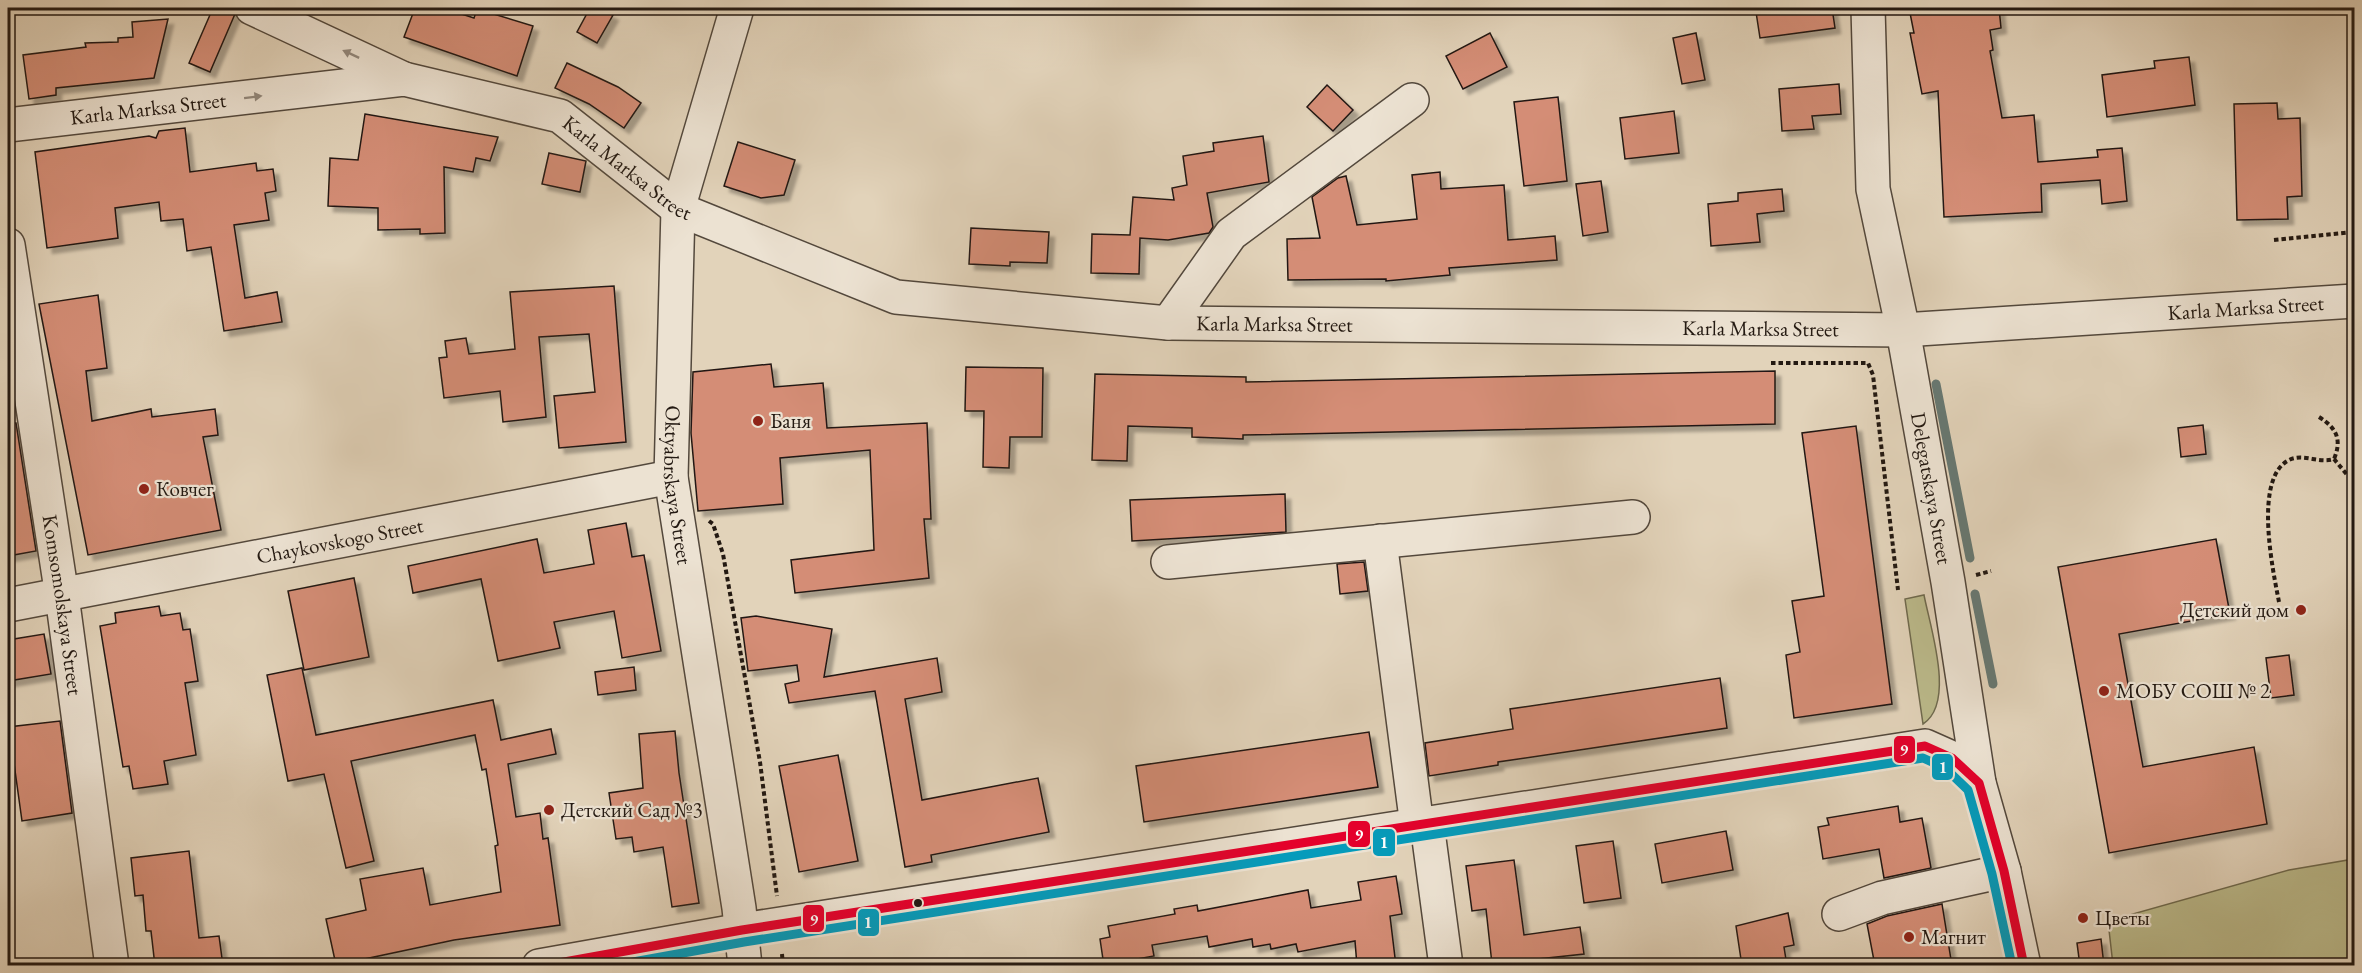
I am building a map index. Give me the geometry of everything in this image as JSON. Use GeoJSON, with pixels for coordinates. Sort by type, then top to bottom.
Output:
{"type":"FeatureCollection","features":[{"type":"Feature","properties":{"kind":"street"},"geometry":{"type":"LineString","coordinates":[[252,8],[404,79]]}},
{"type":"Feature","properties":{"kind":"street","name":"Oktyabrskaya Street"},"geometry":{"type":"LineString","coordinates":[[737,8],[678,209],[672,487],[742,930],[745,966]]}},
{"type":"Feature","properties":{"kind":"street","name":"Delegatskaya Street"},"geometry":{"type":"LineString","coordinates":[[1868,8],[1873,189],[1903,330],[1946,571],[1979,783],[2004,871],[2024,966]]}},
{"type":"Feature","properties":{"kind":"street","name":"Karla Marksa Street"},"geometry":{"type":"LineString","coordinates":[[8,125],[404,79],[560,116],[678,209],[896,297],[1168,323],[1903,330],[2355,301]]}},
{"type":"Feature","properties":{"kind":"street","name":"Karla Marksa Street"},"geometry":{"type":"LineString","coordinates":[[1168,323],[1231,234],[1412,100]]}},
{"type":"Feature","properties":{"kind":"street","name":"Komsomolskaya Street"},"geometry":{"type":"LineString","coordinates":[[8,245],[62,596],[112,966]]}},
{"type":"Feature","properties":{"kind":"street","name":"Chaykovskogo Street"},"geometry":{"type":"LineString","coordinates":[[8,605],[672,487]]}},
{"type":"Feature","properties":{"kind":"street"},"geometry":{"type":"LineString","coordinates":[[1168,562],[1633,517]]}},
{"type":"Feature","properties":{"kind":"street"},"geometry":{"type":"LineString","coordinates":[[1380,542],[1422,825],[1446,966]]}},
{"type":"Feature","properties":{"kind":"street"},"geometry":{"type":"LineString","coordinates":[[539,966],[742,930],[1925,746],[1952,758],[1979,783]]}},
{"type":"Feature","properties":{"kind":"street"},"geometry":{"type":"LineString","coordinates":[[1839,914],[1882,898],[2004,871]]}},
{"type":"Feature","properties":{"kind":"path"},"geometry":{"type":"LineString","coordinates":[[2274,240],[2355,232]]}},
{"type":"Feature","properties":{"kind":"path"},"geometry":{"type":"LineString","coordinates":[[1763,363],[1868,363],[1873,375],[1898,590]]}},
{"type":"Feature","properties":{"kind":"path"},"geometry":{"type":"LineString","coordinates":[[2279,602],[2269,547],[2268,520],[2273,484],[2286,461],[2296,457],[2324,463],[2334,459],[2339,446],[2337,432],[2319,417]]}},
{"type":"Feature","properties":{"kind":"path"},"geometry":{"type":"LineString","coordinates":[[2334,459],[2355,483]]}},
{"type":"Feature","properties":{"kind":"path"},"geometry":{"type":"LineString","coordinates":[[672,487],[713,524],[723,554],[760,762],[783,966]]}},
{"type":"Feature","properties":{"kind":"path"},"geometry":{"type":"LineString","coordinates":[[1975,575],[1991,571]]}},
{"type":"Feature","properties":{"kind":"shaded area"},"geometry":{"type":"Polygon","coordinates":[[[1924,595],[1935,644],[1939,682],[1938,699],[1933,714],[1923,724],[1905,599],[1924,595]]]}},
{"type":"Feature","properties":{"kind":"shaded area"},"geometry":{"type":"Polygon","coordinates":[[[2354,859],[2354,965],[2113,965],[2108,921],[2289,870],[2354,859]]]}},
{"type":"Feature","properties":{"kind":"building"},"geometry":{"type":"Polygon","coordinates":[[[213,8],[234,8],[235,14],[210,72],[189,63],[213,8]]]}},
{"type":"Feature","properties":{"kind":"building"},"geometry":{"type":"Polygon","coordinates":[[[415,8],[443,8],[474,18],[477,9],[533,26],[517,76],[404,37],[415,8]]]}},
{"type":"Feature","properties":{"kind":"building"},"geometry":{"type":"Polygon","coordinates":[[[590,8],[599,8],[613,15],[597,43],[577,32],[590,8]]]}},
{"type":"Feature","properties":{"kind":"building"},"geometry":{"type":"Polygon","coordinates":[[[1789,8],[1832,8],[1835,28],[1760,38],[1756,12],[1789,8]]]}},
{"type":"Feature","properties":{"kind":"building"},"geometry":{"type":"Polygon","coordinates":[[[1909,8],[1999,8],[2001,28],[1990,30],[1993,50],[1990,51],[2002,118],[2034,115],[2038,162],[2098,157],[2097,150],[2122,148],[2127,201],[2102,204],[2100,180],[2041,184],[2042,212],[1944,217],[1938,91],[1922,94],[1910,33],[1914,33],[1909,8]]]}},
{"type":"Feature","properties":{"kind":"building"},"geometry":{"type":"Polygon","coordinates":[[[168,19],[154,78],[56,88],[56,95],[29,99],[23,55],[86,47],[85,43],[118,42],[118,38],[133,37],[132,22],[168,19]]]}},
{"type":"Feature","properties":{"kind":"building"},"geometry":{"type":"Polygon","coordinates":[[[1490,33],[1507,67],[1463,89],[1446,56],[1490,33]]]}},
{"type":"Feature","properties":{"kind":"building"},"geometry":{"type":"Polygon","coordinates":[[[1696,33],[1705,80],[1682,84],[1673,38],[1696,33]]]}},
{"type":"Feature","properties":{"kind":"building"},"geometry":{"type":"Polygon","coordinates":[[[2189,57],[2195,105],[2107,117],[2102,75],[2155,68],[2154,61],[2189,57]]]}},
{"type":"Feature","properties":{"kind":"building"},"geometry":{"type":"Polygon","coordinates":[[[567,63],[618,87],[641,103],[624,128],[589,104],[555,88],[567,63]]]}},
{"type":"Feature","properties":{"kind":"building"},"geometry":{"type":"Polygon","coordinates":[[[1839,84],[1841,114],[1812,116],[1814,129],[1782,131],[1779,89],[1839,84]]]}},
{"type":"Feature","properties":{"kind":"building"},"geometry":{"type":"Polygon","coordinates":[[[1327,85],[1353,110],[1333,131],[1307,107],[1327,85]]]}},
{"type":"Feature","properties":{"kind":"building"},"geometry":{"type":"Polygon","coordinates":[[[1558,97],[1567,181],[1524,186],[1514,102],[1558,97]]]}},
{"type":"Feature","properties":{"kind":"building"},"geometry":{"type":"Polygon","coordinates":[[[2277,103],[2278,119],[2300,118],[2302,196],[2287,197],[2288,219],[2237,220],[2234,104],[2277,103]]]}},
{"type":"Feature","properties":{"kind":"building"},"geometry":{"type":"Polygon","coordinates":[[[1674,111],[1679,153],[1625,159],[1620,118],[1674,111]]]}},
{"type":"Feature","properties":{"kind":"building"},"geometry":{"type":"Polygon","coordinates":[[[365,114],[498,137],[490,161],[476,158],[473,172],[444,167],[445,233],[420,234],[420,229],[378,230],[378,208],[328,206],[330,158],[358,160],[365,114]]]}},
{"type":"Feature","properties":{"kind":"building"},"geometry":{"type":"Polygon","coordinates":[[[185,128],[190,172],[256,163],[257,171],[273,169],[276,191],[265,193],[269,220],[234,225],[245,298],[277,292],[282,322],[224,331],[211,247],[187,251],[183,219],[161,221],[159,202],[115,208],[118,238],[47,248],[35,152],[149,136],[156,138],[159,131],[185,128]]]}},
{"type":"Feature","properties":{"kind":"building"},"geometry":{"type":"Polygon","coordinates":[[[1263,136],[1269,182],[1207,193],[1213,227],[1209,233],[1168,240],[1140,238],[1139,274],[1091,273],[1092,234],[1130,235],[1133,197],[1174,200],[1172,188],[1187,185],[1183,156],[1214,151],[1213,143],[1263,136]]]}},
{"type":"Feature","properties":{"kind":"building"},"geometry":{"type":"Polygon","coordinates":[[[738,142],[795,160],[784,195],[761,198],[724,186],[738,142]]]}},
{"type":"Feature","properties":{"kind":"building"},"geometry":{"type":"Polygon","coordinates":[[[549,153],[586,161],[580,192],[542,184],[549,153]]]}},
{"type":"Feature","properties":{"kind":"building"},"geometry":{"type":"Polygon","coordinates":[[[1440,172],[1441,189],[1504,185],[1508,240],[1555,236],[1557,260],[1449,268],[1450,275],[1386,281],[1386,279],[1288,280],[1287,239],[1320,238],[1312,197],[1338,178],[1346,176],[1357,225],[1417,219],[1412,175],[1440,172]]]}},
{"type":"Feature","properties":{"kind":"building"},"geometry":{"type":"Polygon","coordinates":[[[1601,181],[1608,232],[1583,236],[1576,184],[1601,181]]]}},
{"type":"Feature","properties":{"kind":"building"},"geometry":{"type":"Polygon","coordinates":[[[1782,189],[1784,211],[1757,214],[1760,242],[1711,246],[1708,204],[1738,201],[1738,193],[1782,189]]]}},
{"type":"Feature","properties":{"kind":"building"},"geometry":{"type":"Polygon","coordinates":[[[971,228],[1049,232],[1047,263],[1010,262],[1010,266],[969,264],[971,228]]]}},
{"type":"Feature","properties":{"kind":"building"},"geometry":{"type":"Polygon","coordinates":[[[614,286],[626,442],[559,448],[554,396],[595,392],[589,334],[539,337],[546,417],[503,422],[500,391],[444,398],[439,358],[447,357],[445,341],[466,338],[469,354],[515,349],[510,292],[614,286]]]}},
{"type":"Feature","properties":{"kind":"building","name":"Ковчег"},"geometry":{"type":"Polygon","coordinates":[[[98,295],[107,368],[86,371],[92,421],[151,409],[152,417],[215,409],[218,435],[203,437],[221,530],[88,555],[39,304],[98,295]]]}},
{"type":"Feature","properties":{"kind":"building"},"geometry":{"type":"Polygon","coordinates":[[[771,364],[774,387],[823,383],[827,428],[927,423],[931,519],[924,519],[929,578],[795,593],[791,560],[874,550],[870,450],[780,458],[783,504],[698,511],[691,433],[693,372],[771,364]]]}},
{"type":"Feature","properties":{"kind":"building"},"geometry":{"type":"Polygon","coordinates":[[[966,367],[1043,368],[1042,437],[1010,437],[1009,468],[983,467],[984,411],[965,411],[966,367]]]}},
{"type":"Feature","properties":{"kind":"building"},"geometry":{"type":"Polygon","coordinates":[[[1775,371],[1775,424],[1243,435],[1243,439],[1192,437],[1192,428],[1128,426],[1127,461],[1092,460],[1095,374],[1246,377],[1246,382],[1775,371]]]}},
{"type":"Feature","properties":{"kind":"building"},"geometry":{"type":"Polygon","coordinates":[[[8,423],[16,423],[36,551],[8,556],[8,423]]]}},
{"type":"Feature","properties":{"kind":"building"},"geometry":{"type":"Polygon","coordinates":[[[2203,425],[2206,454],[2181,457],[2178,428],[2203,425]]]}},
{"type":"Feature","properties":{"kind":"building"},"geometry":{"type":"Polygon","coordinates":[[[1856,426],[1892,704],[1794,718],[1786,655],[1800,652],[1792,601],[1824,596],[1802,433],[1856,426]]]}},
{"type":"Feature","properties":{"kind":"building"},"geometry":{"type":"Polygon","coordinates":[[[1285,494],[1286,532],[1132,541],[1130,500],[1285,494]]]}},
{"type":"Feature","properties":{"kind":"building"},"geometry":{"type":"Polygon","coordinates":[[[626,523],[632,557],[644,555],[661,651],[622,658],[614,611],[554,622],[560,648],[498,661],[481,579],[413,593],[408,566],[537,539],[544,573],[594,564],[588,530],[626,523]]]}},
{"type":"Feature","properties":{"kind":"building","name":"МОБУ СОШ № 2"},"geometry":{"type":"Polygon","coordinates":[[[2216,539],[2230,614],[2119,634],[2143,767],[2254,747],[2267,824],[2109,853],[2058,567],[2216,539]]]}},
{"type":"Feature","properties":{"kind":"building"},"geometry":{"type":"Polygon","coordinates":[[[1364,562],[1368,591],[1340,594],[1337,564],[1364,562]]]}},
{"type":"Feature","properties":{"kind":"building"},"geometry":{"type":"Polygon","coordinates":[[[354,578],[369,657],[304,670],[288,591],[354,578]]]}},
{"type":"Feature","properties":{"kind":"building"},"geometry":{"type":"Polygon","coordinates":[[[159,606],[161,616],[180,613],[183,630],[190,629],[198,681],[185,683],[196,755],[164,761],[168,784],[133,789],[129,766],[123,767],[100,626],[116,623],[115,613],[159,606]]]}},
{"type":"Feature","properties":{"kind":"building"},"geometry":{"type":"Polygon","coordinates":[[[756,616],[832,629],[824,677],[937,658],[942,692],[905,699],[922,800],[1038,778],[1049,832],[931,855],[932,862],[905,867],[875,691],[789,703],[785,684],[799,681],[797,665],[748,671],[741,618],[756,616]]]}},
{"type":"Feature","properties":{"kind":"building"},"geometry":{"type":"Polygon","coordinates":[[[44,634],[51,674],[8,681],[8,640],[44,634]]]}},
{"type":"Feature","properties":{"kind":"building"},"geometry":{"type":"Polygon","coordinates":[[[2289,655],[2294,695],[2271,698],[2266,658],[2289,655]]]}},
{"type":"Feature","properties":{"kind":"building"},"geometry":{"type":"Polygon","coordinates":[[[634,667],[636,690],[598,695],[595,672],[634,667]]]}},
{"type":"Feature","properties":{"kind":"building"},"geometry":{"type":"Polygon","coordinates":[[[302,668],[316,735],[493,700],[501,740],[551,729],[556,754],[508,764],[516,817],[540,813],[543,839],[548,838],[560,925],[454,940],[336,965],[326,919],[366,910],[360,879],[423,868],[430,905],[501,892],[495,846],[498,845],[486,769],[482,770],[475,735],[351,761],[374,861],[346,868],[324,774],[288,781],[267,675],[302,668]]]}},
{"type":"Feature","properties":{"kind":"building"},"geometry":{"type":"Polygon","coordinates":[[[1720,678],[1727,728],[1498,762],[1498,765],[1429,776],[1425,743],[1513,729],[1510,709],[1720,678]]]}},
{"type":"Feature","properties":{"kind":"building"},"geometry":{"type":"Polygon","coordinates":[[[60,721],[72,813],[22,821],[12,749],[8,749],[8,727],[60,721]]]}},
{"type":"Feature","properties":{"kind":"building"},"geometry":{"type":"Polygon","coordinates":[[[675,731],[679,773],[699,903],[672,907],[663,847],[634,852],[632,837],[616,839],[609,793],[643,788],[639,734],[675,731]]]}},
{"type":"Feature","properties":{"kind":"building"},"geometry":{"type":"Polygon","coordinates":[[[1369,732],[1378,787],[1144,822],[1136,766],[1369,732]]]}},
{"type":"Feature","properties":{"kind":"building"},"geometry":{"type":"Polygon","coordinates":[[[838,755],[858,861],[799,872],[779,766],[838,755]]]}},
{"type":"Feature","properties":{"kind":"building"},"geometry":{"type":"Polygon","coordinates":[[[1898,806],[1900,822],[1922,818],[1931,868],[1884,878],[1879,849],[1823,859],[1818,827],[1829,825],[1827,818],[1898,806]]]}},
{"type":"Feature","properties":{"kind":"building"},"geometry":{"type":"Polygon","coordinates":[[[1726,831],[1733,870],[1662,883],[1655,844],[1726,831]]]}},
{"type":"Feature","properties":{"kind":"building"},"geometry":{"type":"Polygon","coordinates":[[[1613,841],[1621,898],[1584,903],[1576,846],[1613,841]]]}},
{"type":"Feature","properties":{"kind":"building"},"geometry":{"type":"Polygon","coordinates":[[[189,851],[199,938],[219,936],[223,966],[155,966],[151,931],[146,931],[143,895],[135,896],[131,858],[189,851]]]}},
{"type":"Feature","properties":{"kind":"building"},"geometry":{"type":"Polygon","coordinates":[[[1514,860],[1524,935],[1580,927],[1584,954],[1492,964],[1486,909],[1472,911],[1466,866],[1514,860]]]}},
{"type":"Feature","properties":{"kind":"building"},"geometry":{"type":"Polygon","coordinates":[[[1396,876],[1402,914],[1390,916],[1396,966],[1357,966],[1355,941],[1298,952],[1296,944],[1271,949],[1270,944],[1253,947],[1252,939],[1209,947],[1207,936],[1152,945],[1154,956],[1131,960],[1132,966],[1104,966],[1100,939],[1110,937],[1108,926],[1175,914],[1174,909],[1197,905],[1198,911],[1308,890],[1311,908],[1361,900],[1358,882],[1396,876]]]}},
{"type":"Feature","properties":{"kind":"building","name":"Магнит"},"geometry":{"type":"Polygon","coordinates":[[[1942,904],[1952,966],[1875,966],[1867,924],[1887,916],[1942,904]]]}},
{"type":"Feature","properties":{"kind":"building"},"geometry":{"type":"Polygon","coordinates":[[[1788,913],[1794,945],[1784,947],[1787,966],[1742,966],[1736,926],[1788,913]]]}},
{"type":"Feature","properties":{"kind":"building"},"geometry":{"type":"Polygon","coordinates":[[[2101,939],[2104,966],[2080,966],[2077,943],[2101,939]]]}},
{"type":"Feature","properties":{"kind":"waterway"},"geometry":{"type":"LineString","coordinates":[[1936,384],[1970,558]]}},
{"type":"Feature","properties":{"kind":"waterway"},"geometry":{"type":"LineString","coordinates":[[1975,594],[1993,684]]}},
{"type":"Feature","properties":{"kind":"transit line","name":"9"},"geometry":{"type":"LineString","coordinates":[[542,966],[742,930],[1925,746],[1952,758],[1979,783],[2004,871],[2024,966]]}},
{"type":"Feature","properties":{"kind":"transit line","name":"1"},"geometry":{"type":"LineString","coordinates":[[611,966],[744,942],[1923,758],[1945,768],[1968,790],[1992,874],[2012,966]]}},
{"type":"Feature","properties":{"kind":"place","name":"Баня"},"geometry":{"type":"Point","coordinates":[758,421]}},
{"type":"Feature","properties":{"kind":"place","name":"Ковчег"},"geometry":{"type":"Point","coordinates":[144,489]}},
{"type":"Feature","properties":{"kind":"place","name":"Детский дом"},"geometry":{"type":"Point","coordinates":[2301,610]}},
{"type":"Feature","properties":{"kind":"place","name":"МОБУ СОШ № 2"},"geometry":{"type":"Point","coordinates":[2104,691]}},
{"type":"Feature","properties":{"kind":"place","name":"Детский Сад №3"},"geometry":{"type":"Point","coordinates":[549,810]}},
{"type":"Feature","properties":{"kind":"place","name":"Цветы"},"geometry":{"type":"Point","coordinates":[2083,918]}},
{"type":"Feature","properties":{"kind":"place","name":"Магнит"},"geometry":{"type":"Point","coordinates":[1909,937]}}]}
